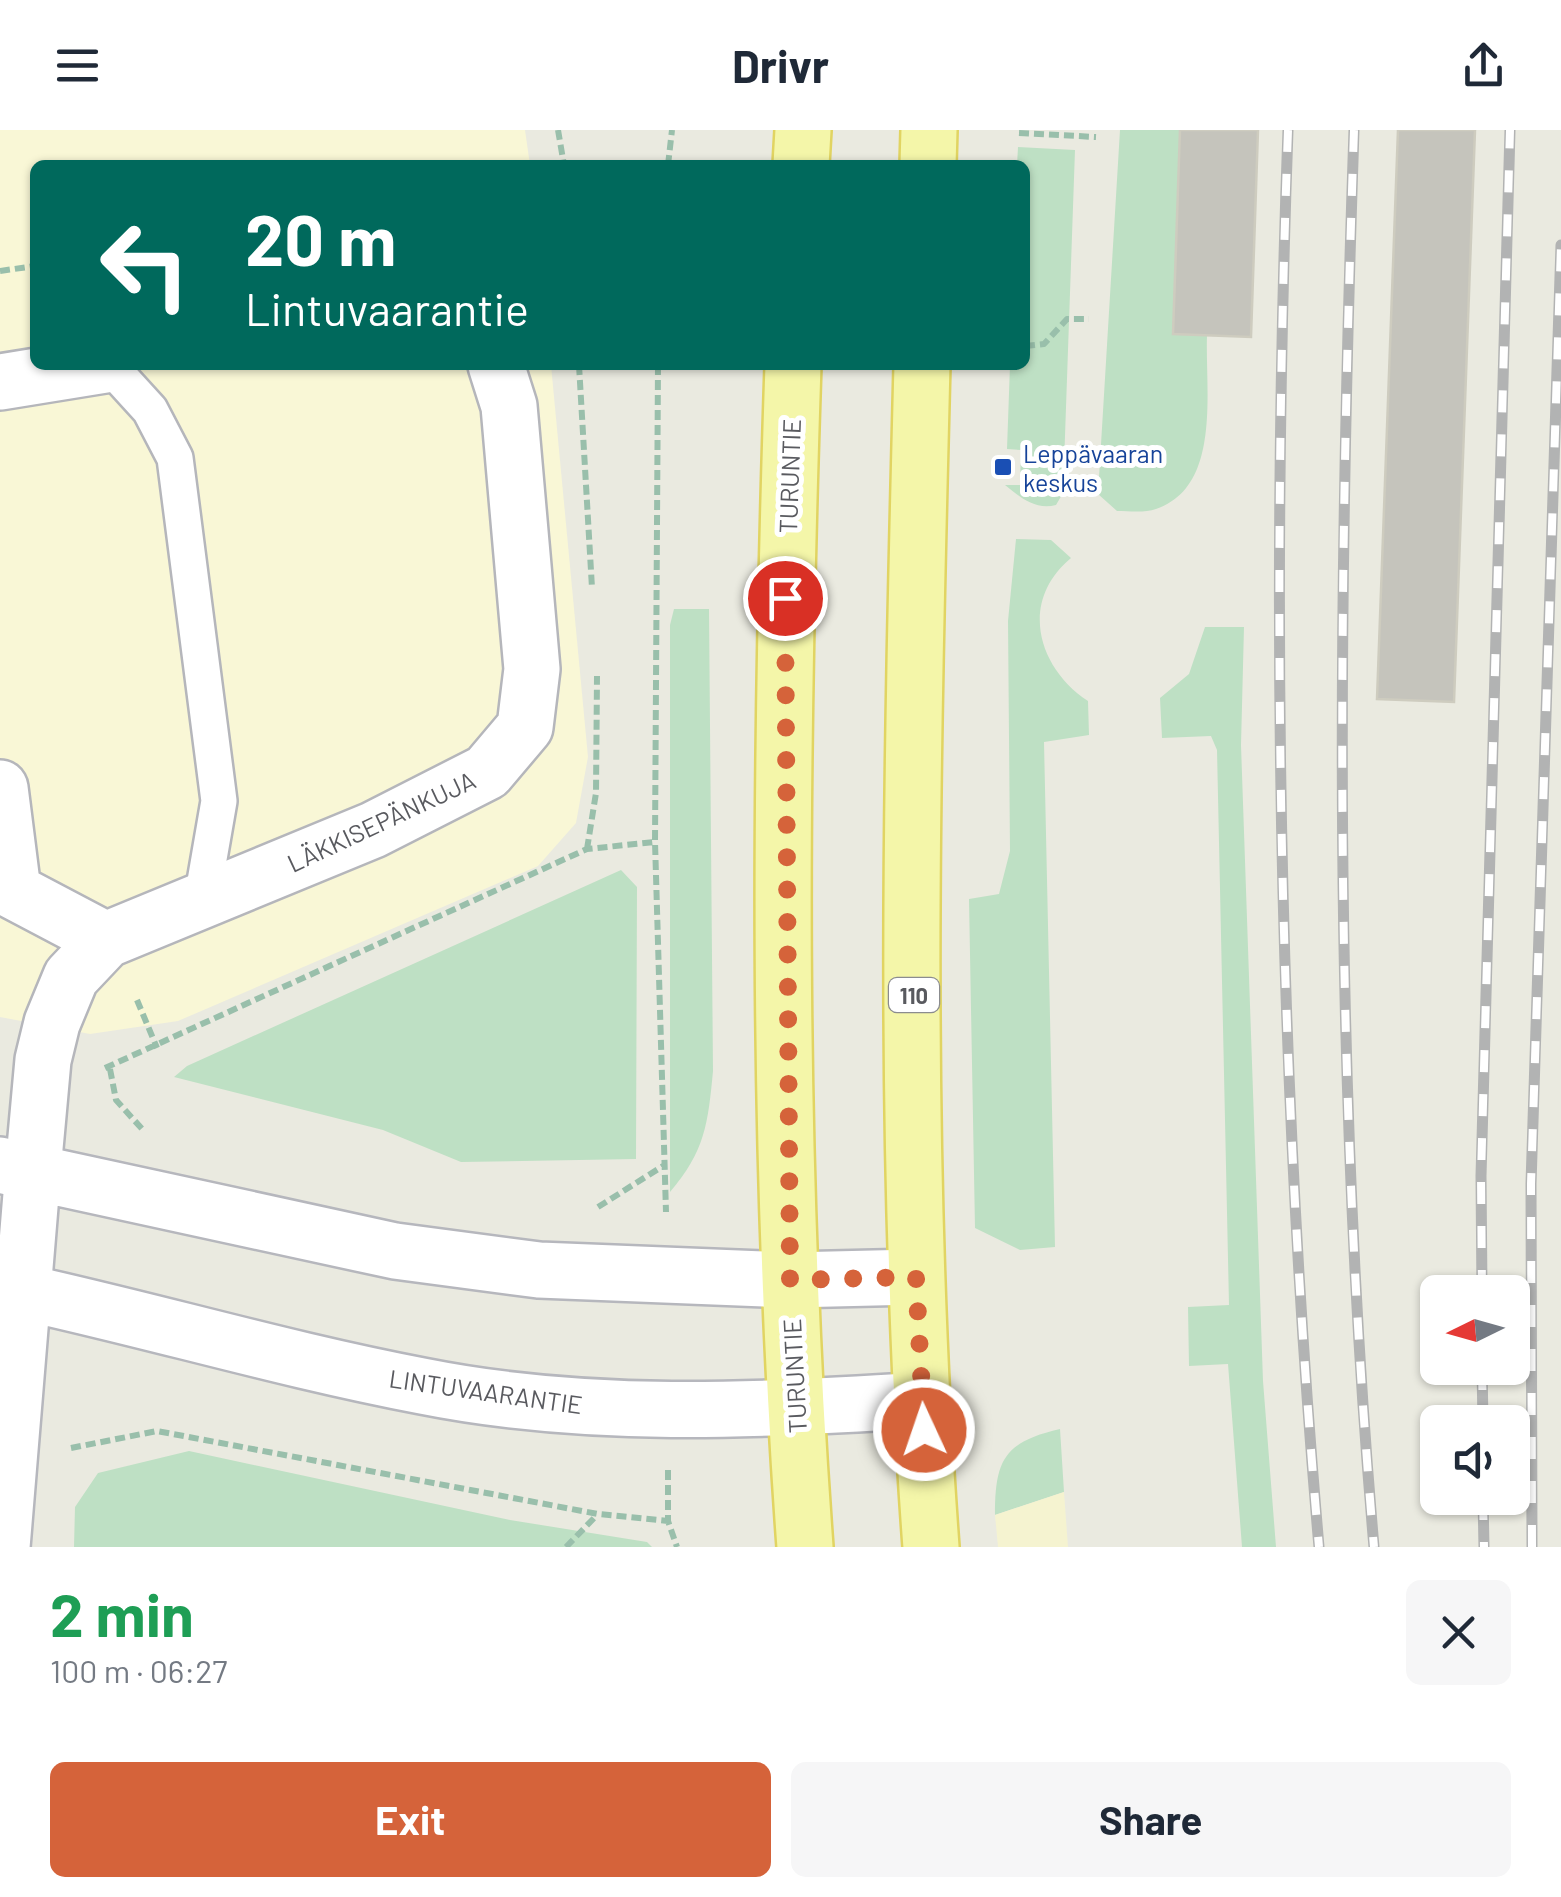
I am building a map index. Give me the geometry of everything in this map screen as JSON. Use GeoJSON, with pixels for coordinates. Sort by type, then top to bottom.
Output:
{"type":"FeatureCollection","features":[{"type":"Feature","properties":{"kind":"main road"},"geometry":{"type":"LineString","coordinates":[[801,160],[803,130]]}},
{"type":"Feature","properties":{"kind":"main road"},"geometry":{"type":"LineString","coordinates":[[928,160],[929,130]]}},
{"type":"Feature","properties":{"kind":"main road"},"geometry":{"type":"LineString","coordinates":[[0,382],[76,370]]}},
{"type":"Feature","properties":{"kind":"main road","name":"LÄKKISEPÄNKUJA"},"geometry":{"type":"LineString","coordinates":[[2,1547],[9,1447],[16,1168],[43,1060],[70,977],[106,940],[372,830],[486,772],[525,727],[532,669],[509,406],[498,370]]}},
{"type":"Feature","properties":{"kind":"main road","name":"TURUNTIE"},"geometry":{"type":"LineString","coordinates":[[793,370],[784,624],[790,1280],[805,1547]]}},
{"type":"Feature","properties":{"kind":"main road","name":"110"},"geometry":{"type":"LineString","coordinates":[[922,370],[913,713],[916,1277],[931,1547]]}},
{"type":"Feature","properties":{"kind":"main road"},"geometry":{"type":"LineString","coordinates":[[0,788],[6,906],[106,940]]}},
{"type":"Feature","properties":{"kind":"main road"},"geometry":{"type":"LineString","coordinates":[[16,1168],[395,1250],[539,1270],[790,1280],[916,1277]]}},
{"type":"Feature","properties":{"kind":"main road","name":"LINTUVAARANTIE"},"geometry":{"type":"LineString","coordinates":[[11,1290],[422,1386],[525,1402],[668,1410],[922,1400]]}},
{"type":"Feature","properties":{"kind":"lane"},"geometry":{"type":"LineString","coordinates":[[112,370],[150,410],[175,458],[219,801],[202,900]]}},
{"type":"Feature","properties":{"kind":"path"},"geometry":{"type":"LineString","coordinates":[[558,130],[563,160]]}},
{"type":"Feature","properties":{"kind":"path"},"geometry":{"type":"LineString","coordinates":[[669,160],[672,130]]}},
{"type":"Feature","properties":{"kind":"path"},"geometry":{"type":"LineString","coordinates":[[1019,133],[1096,137]]}},
{"type":"Feature","properties":{"kind":"path"},"geometry":{"type":"LineString","coordinates":[[0,271],[30,267]]}},
{"type":"Feature","properties":{"kind":"path"},"geometry":{"type":"LineString","coordinates":[[1030,345],[1044,344],[1067,319],[1089,319]]}},
{"type":"Feature","properties":{"kind":"path"},"geometry":{"type":"LineString","coordinates":[[658,370],[655,842],[668,1273]]}},
{"type":"Feature","properties":{"kind":"path"},"geometry":{"type":"LineString","coordinates":[[43,1060],[110,1068],[587,848],[655,842]]}},
{"type":"Feature","properties":{"kind":"path"},"geometry":{"type":"LineString","coordinates":[[110,1068],[116,1100],[143,1130],[162,1134]]}},
{"type":"Feature","properties":{"kind":"path"},"geometry":{"type":"LineString","coordinates":[[580,1206],[598,1207],[664,1166]]}},
{"type":"Feature","properties":{"kind":"path"},"geometry":{"type":"LineString","coordinates":[[668,1410],[668,1521],[677,1547]]}},
{"type":"Feature","properties":{"kind":"path"},"geometry":{"type":"LineString","coordinates":[[9,1447],[74,1448],[157,1432],[598,1514],[668,1521]]}},
{"type":"Feature","properties":{"kind":"path"},"geometry":{"type":"LineString","coordinates":[[566,1547],[598,1514]]}},
{"type":"Feature","properties":{"kind":"shaded area"},"geometry":{"type":"Polygon","coordinates":[[[0,130],[525,130],[529,160],[30,160],[30,370],[551,370],[588,757],[576,823],[538,866],[178,1021],[90,1034],[0,1017],[0,130]]]}},
{"type":"Feature","properties":{"kind":"green space"},"geometry":{"type":"Polygon","coordinates":[[[1120,130],[1180,130],[1173,333],[1207,335],[1206,434],[1201,459],[1192,480],[1177,497],[1156,509],[1142,511],[1117,511],[1098,494],[1120,130]]]}},
{"type":"Feature","properties":{"kind":"green space"},"geometry":{"type":"Polygon","coordinates":[[[1018,147],[1075,150],[1063,493],[1056,505],[1048,506],[1029,502],[1005,485],[1020,485],[1021,450],[1007,449],[1010,370],[1030,370],[1030,160],[1017,160],[1018,147]]]}},
{"type":"Feature","properties":{"kind":"green space"},"geometry":{"type":"Polygon","coordinates":[[[1016,539],[1051,540],[1071,558],[1055,575],[1045,594],[1040,613],[1041,633],[1057,670],[1088,701],[1089,735],[1044,742],[1055,1247],[1020,1250],[975,1228],[969,899],[999,894],[1010,851],[1008,621],[1016,539]]]}},
{"type":"Feature","properties":{"kind":"green space"},"geometry":{"type":"Polygon","coordinates":[[[674,609],[709,609],[713,1071],[703,1136],[691,1163],[670,1192],[670,625],[674,609]]]}},
{"type":"Feature","properties":{"kind":"green space"},"geometry":{"type":"Polygon","coordinates":[[[1205,627],[1244,627],[1241,745],[1263,1381],[1276,1547],[1242,1547],[1228,1364],[1189,1366],[1188,1307],[1229,1305],[1217,750],[1211,736],[1162,738],[1160,698],[1189,674],[1205,627]]]}},
{"type":"Feature","properties":{"kind":"green space"},"geometry":{"type":"Polygon","coordinates":[[[621,870],[637,887],[636,1159],[461,1162],[383,1130],[174,1077],[187,1066],[621,870]]]}},
{"type":"Feature","properties":{"kind":"green space"},"geometry":{"type":"Polygon","coordinates":[[[1060,1429],[1064,1492],[995,1515],[997,1480],[1006,1456],[1026,1440],[1060,1429]]]}},
{"type":"Feature","properties":{"kind":"green space"},"geometry":{"type":"Polygon","coordinates":[[[189,1451],[510,1520],[647,1542],[652,1547],[74,1547],[75,1507],[98,1473],[189,1451]]]}},
{"type":"Feature","properties":{"kind":"sand"},"geometry":{"type":"Polygon","coordinates":[[[1064,1492],[1068,1547],[998,1547],[995,1515],[1064,1492]]]}},
{"type":"Feature","properties":{"kind":"building"},"geometry":{"type":"Polygon","coordinates":[[[1180,130],[1258,130],[1251,337],[1173,334],[1180,130]]]}},
{"type":"Feature","properties":{"kind":"building"},"geometry":{"type":"Polygon","coordinates":[[[1398,130],[1475,130],[1454,702],[1377,699],[1398,130]]]}},
{"type":"Feature","properties":{"kind":"railway"},"geometry":{"type":"LineString","coordinates":[[1288,130],[1280,484],[1282,839],[1294,1193],[1319,1547]]}},
{"type":"Feature","properties":{"kind":"railway"},"geometry":{"type":"LineString","coordinates":[[1354,130],[1342,662],[1345,1016],[1351,1193],[1374,1547]]}},
{"type":"Feature","properties":{"kind":"railway"},"geometry":{"type":"LineString","coordinates":[[1482,1275],[1481,1176],[1510,130]]}},
{"type":"Feature","properties":{"kind":"railway"},"geometry":{"type":"LineString","coordinates":[[1532,1547],[1531,1184],[1561,245]]}},
{"type":"Feature","properties":{"kind":"railway"},"geometry":{"type":"LineString","coordinates":[[1482,1385],[1483,1405]]}},
{"type":"Feature","properties":{"kind":"railway"},"geometry":{"type":"LineString","coordinates":[[1483,1515],[1484,1547]]}},
{"type":"Feature","properties":{"kind":"place","name":"Leppävaaran keskus"},"geometry":{"type":"Point","coordinates":[1003,467]}},
{"type":"Feature","properties":{"kind":"route"},"geometry":{"type":"LineString","coordinates":[[785,598],[790,1280],[916,1277],[924,1430]]}}]}
